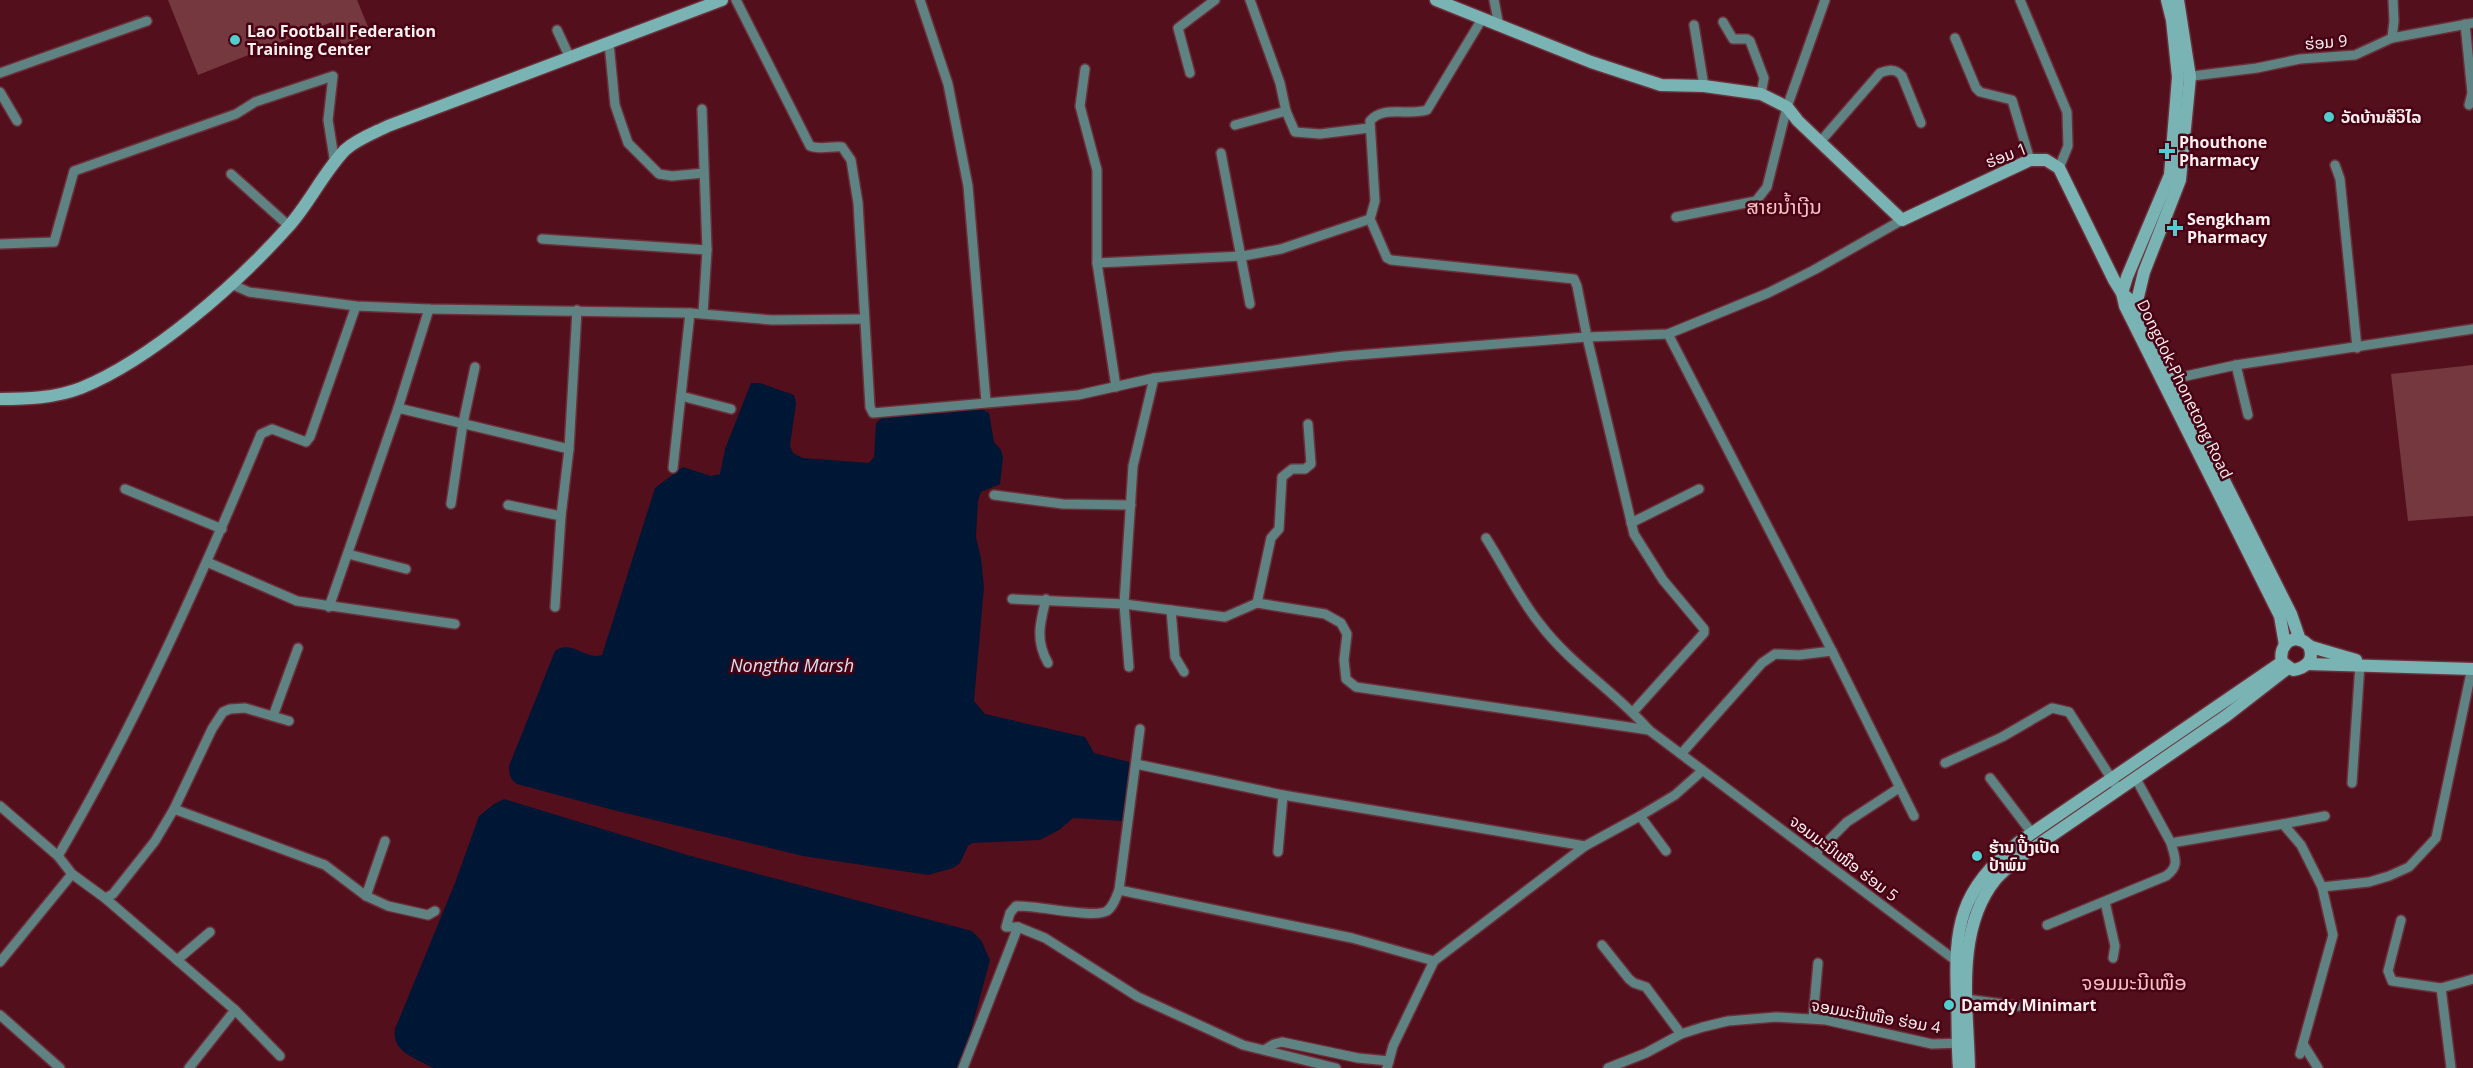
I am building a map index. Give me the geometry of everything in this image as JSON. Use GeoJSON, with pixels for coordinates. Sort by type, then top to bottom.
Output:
{"type":"FeatureCollection","features":[{"type":"Feature","properties":{"kind":"main road"},"geometry":{"type":"LineString","coordinates":[[0,399],[39,398],[80,388],[124,366],[165,339],[231,284],[290,226],[344,151],[357,141],[388,126],[722,0]]}},
{"type":"Feature","properties":{"kind":"main road"},"geometry":{"type":"LineString","coordinates":[[1436,0],[1591,62],[1661,85],[1704,86],[1761,94],[1786,107],[1902,220]]}},
{"type":"Feature","properties":{"kind":"main road","name":"Dongdok-Phonetong Road"},"geometry":{"type":"LineString","coordinates":[[2167,0],[2184,77],[2170,175],[2122,293],[2125,306],[2168,380],[2291,614],[2311,656],[2308,663]]}},
{"type":"Feature","properties":{"kind":"main road","name":"Dongdok-Phonetong Road"},"geometry":{"type":"LineString","coordinates":[[2178,0],[2184,77],[2180,180],[2140,288],[2136,305],[2168,380],[2280,616],[2284,645],[2281,656],[2285,665]]}},
{"type":"Feature","properties":{"kind":"main road","name":"ຮ່ອມ 1"},"geometry":{"type":"LineString","coordinates":[[1902,220],[2030,160],[2046,160],[2059,168]]}},
{"type":"Feature","properties":{"kind":"main road"},"geometry":{"type":"LineString","coordinates":[[2059,168],[2104,263],[2122,293],[2136,305]]}},
{"type":"Feature","properties":{"kind":"main road"},"geometry":{"type":"LineString","coordinates":[[2104,263],[2140,288]]}},
{"type":"Feature","properties":{"kind":"main road"},"geometry":{"type":"LineString","coordinates":[[2284,645],[2289,641],[2305,643],[2366,664]]}},
{"type":"Feature","properties":{"kind":"main road"},"geometry":{"type":"LineString","coordinates":[[2285,665],[2296,670],[2308,663],[2472,669]]}},
{"type":"Feature","properties":{"kind":"main road"},"geometry":{"type":"LineString","coordinates":[[1969,1068],[1963,1043],[1955,961],[1959,923],[1972,891],[1999,858],[2032,833],[2111,777],[2285,665]]}},
{"type":"Feature","properties":{"kind":"main road"},"geometry":{"type":"LineString","coordinates":[[1959,1068],[1963,1043],[1969,942],[1975,919],[1995,880],[2016,860],[2226,716],[2285,665]]}},
{"type":"Feature","properties":{"kind":"street"},"geometry":{"type":"LineString","coordinates":[[736,0],[810,146],[842,147],[851,160],[858,203],[872,412],[1078,395],[1154,378],[1344,356],[1587,337],[1668,334],[1768,293],[1814,270],[1902,220]]}},
{"type":"Feature","properties":{"kind":"street"},"geometry":{"type":"LineString","coordinates":[[920,0],[948,84],[968,186],[986,402]]}},
{"type":"Feature","properties":{"kind":"street"},"geometry":{"type":"LineString","coordinates":[[1190,73],[1178,28],[1215,0]]}},
{"type":"Feature","properties":{"kind":"street"},"geometry":{"type":"LineString","coordinates":[[1250,0],[1280,82],[1286,111],[1295,132],[1320,134],[1369,128]]}},
{"type":"Feature","properties":{"kind":"street"},"geometry":{"type":"LineString","coordinates":[[1494,0],[1499,26]]}},
{"type":"Feature","properties":{"kind":"street"},"geometry":{"type":"LineString","coordinates":[[1677,218],[1756,201],[1767,188],[1786,107],[1825,0]]}},
{"type":"Feature","properties":{"kind":"street"},"geometry":{"type":"LineString","coordinates":[[2020,0],[2067,112],[2068,146],[2059,168]]}},
{"type":"Feature","properties":{"kind":"street"},"geometry":{"type":"LineString","coordinates":[[2391,38],[2394,21],[2393,0]]}},
{"type":"Feature","properties":{"kind":"street"},"geometry":{"type":"LineString","coordinates":[[1482,19],[1427,110],[1384,112],[1375,114],[1370,121],[1374,201],[1371,219],[1387,258],[1391,260],[1574,279],[1634,534],[1663,580],[1704,629],[1704,633],[1633,712]]}},
{"type":"Feature","properties":{"kind":"street"},"geometry":{"type":"LineString","coordinates":[[0,73],[147,21]]}},
{"type":"Feature","properties":{"kind":"street"},"geometry":{"type":"LineString","coordinates":[[1723,22],[1732,39],[1750,41],[1764,78],[1761,94]]}},
{"type":"Feature","properties":{"kind":"street"},"geometry":{"type":"LineString","coordinates":[[2469,24],[2472,93],[2469,105]]}},
{"type":"Feature","properties":{"kind":"street","name":"ຮ່ອມ 9"},"geometry":{"type":"LineString","coordinates":[[2184,77],[2257,68],[2300,59],[2355,55],[2391,38],[2469,24]]}},
{"type":"Feature","properties":{"kind":"street"},"geometry":{"type":"LineString","coordinates":[[1694,25],[1704,86]]}},
{"type":"Feature","properties":{"kind":"street"},"geometry":{"type":"LineString","coordinates":[[557,30],[570,58]]}},
{"type":"Feature","properties":{"kind":"street"},"geometry":{"type":"LineString","coordinates":[[1955,38],[1976,88],[1980,92],[2013,100],[2030,160]]}},
{"type":"Feature","properties":{"kind":"street"},"geometry":{"type":"LineString","coordinates":[[609,43],[615,105],[628,143],[659,174],[672,176],[704,173]]}},
{"type":"Feature","properties":{"kind":"street"},"geometry":{"type":"LineString","coordinates":[[2365,57],[2374,46]]}},
{"type":"Feature","properties":{"kind":"street"},"geometry":{"type":"LineString","coordinates":[[2257,68],[2275,73]]}},
{"type":"Feature","properties":{"kind":"street"},"geometry":{"type":"LineString","coordinates":[[1085,69],[1080,106],[1097,170],[1097,263],[1116,387]]}},
{"type":"Feature","properties":{"kind":"street"},"geometry":{"type":"LineString","coordinates":[[1820,142],[1880,73],[1890,69],[1902,76],[1921,123]]}},
{"type":"Feature","properties":{"kind":"street"},"geometry":{"type":"LineString","coordinates":[[0,244],[54,242],[74,171],[236,114],[255,102],[333,76],[328,120],[335,164]]}},
{"type":"Feature","properties":{"kind":"street"},"geometry":{"type":"LineString","coordinates":[[0,92],[17,121]]}},
{"type":"Feature","properties":{"kind":"street"},"geometry":{"type":"LineString","coordinates":[[702,109],[707,249],[703,314]]}},
{"type":"Feature","properties":{"kind":"street"},"geometry":{"type":"LineString","coordinates":[[1235,125],[1286,111]]}},
{"type":"Feature","properties":{"kind":"street"},"geometry":{"type":"LineString","coordinates":[[1221,153],[1243,256],[1250,303]]}},
{"type":"Feature","properties":{"kind":"street"},"geometry":{"type":"LineString","coordinates":[[2336,165],[2340,179],[2357,348]]}},
{"type":"Feature","properties":{"kind":"street"},"geometry":{"type":"LineString","coordinates":[[231,174],[290,226]]}},
{"type":"Feature","properties":{"kind":"street"},"geometry":{"type":"LineString","coordinates":[[1097,263],[1243,256],[1293,245],[1371,219]]}},
{"type":"Feature","properties":{"kind":"street"},"geometry":{"type":"LineString","coordinates":[[542,238],[707,249]]}},
{"type":"Feature","properties":{"kind":"street"},"geometry":{"type":"LineString","coordinates":[[231,284],[249,292],[356,306],[690,313],[772,320],[864,319]]}},
{"type":"Feature","properties":{"kind":"street"},"geometry":{"type":"LineString","coordinates":[[58,856],[92,797],[175,634],[261,434],[272,429],[306,442],[310,437],[356,306]]}},
{"type":"Feature","properties":{"kind":"street"},"geometry":{"type":"LineString","coordinates":[[330,607],[429,309]]}},
{"type":"Feature","properties":{"kind":"street"},"geometry":{"type":"LineString","coordinates":[[555,608],[561,516],[569,449],[577,310]]}},
{"type":"Feature","properties":{"kind":"street"},"geometry":{"type":"LineString","coordinates":[[673,468],[690,313]]}},
{"type":"Feature","properties":{"kind":"street"},"geometry":{"type":"LineString","coordinates":[[2168,380],[2236,365],[2357,348],[2473,328]]}},
{"type":"Feature","properties":{"kind":"street"},"geometry":{"type":"LineString","coordinates":[[1668,334],[1832,651],[1914,816]]}},
{"type":"Feature","properties":{"kind":"street"},"geometry":{"type":"LineString","coordinates":[[2236,365],[2248,415]]}},
{"type":"Feature","properties":{"kind":"street"},"geometry":{"type":"LineString","coordinates":[[451,504],[463,423],[475,367]]}},
{"type":"Feature","properties":{"kind":"street"},"geometry":{"type":"LineString","coordinates":[[1129,667],[1124,604],[1133,466],[1154,378]]}},
{"type":"Feature","properties":{"kind":"street"},"geometry":{"type":"LineString","coordinates":[[681,396],[731,409]]}},
{"type":"Feature","properties":{"kind":"street"},"geometry":{"type":"LineString","coordinates":[[398,408],[569,449]]}},
{"type":"Feature","properties":{"kind":"street"},"geometry":{"type":"LineString","coordinates":[[1257,603],[1271,538],[1279,529],[1282,477],[1292,469],[1305,470],[1311,464],[1308,424]]}},
{"type":"Feature","properties":{"kind":"street"},"geometry":{"type":"LineString","coordinates":[[125,489],[222,529]]}},
{"type":"Feature","properties":{"kind":"street"},"geometry":{"type":"LineString","coordinates":[[1631,523],[1700,489]]}},
{"type":"Feature","properties":{"kind":"street"},"geometry":{"type":"LineString","coordinates":[[994,495],[1063,504],[1131,505]]}},
{"type":"Feature","properties":{"kind":"street"},"geometry":{"type":"LineString","coordinates":[[508,505],[561,516]]}},
{"type":"Feature","properties":{"kind":"street"},"geometry":{"type":"LineString","coordinates":[[1486,538],[1540,624],[1586,674],[1633,712],[1648,730]]}},
{"type":"Feature","properties":{"kind":"street"},"geometry":{"type":"LineString","coordinates":[[348,554],[406,569]]}},
{"type":"Feature","properties":{"kind":"street"},"geometry":{"type":"LineString","coordinates":[[207,562],[297,601],[455,624]]}},
{"type":"Feature","properties":{"kind":"street"},"geometry":{"type":"LineString","coordinates":[[1012,599],[1124,604],[1226,617],[1257,603],[1324,614],[1341,624],[1347,634],[1344,660],[1346,680],[1356,687],[1648,730]]}},
{"type":"Feature","properties":{"kind":"street"},"geometry":{"type":"LineString","coordinates":[[1046,599],[1038,632],[1039,642],[1048,663]]}},
{"type":"Feature","properties":{"kind":"street"},"geometry":{"type":"LineString","coordinates":[[1171,610],[1175,657],[1184,672]]}},
{"type":"Feature","properties":{"kind":"street"},"geometry":{"type":"LineString","coordinates":[[273,716],[298,648]]}},
{"type":"Feature","properties":{"kind":"street"},"geometry":{"type":"LineString","coordinates":[[1681,754],[1762,663],[1775,654],[1799,655],[1832,651]]}},
{"type":"Feature","properties":{"kind":"street"},"geometry":{"type":"LineString","coordinates":[[2352,783],[2366,664]]}},
{"type":"Feature","properties":{"kind":"street"},"geometry":{"type":"LineString","coordinates":[[2322,887],[2369,882],[2389,876],[2409,867],[2436,838],[2472,669]]}},
{"type":"Feature","properties":{"kind":"street"},"geometry":{"type":"LineString","coordinates":[[105,898],[113,894],[146,855],[174,809],[212,729],[223,712],[245,708],[289,721]]}},
{"type":"Feature","properties":{"kind":"street"},"geometry":{"type":"LineString","coordinates":[[1945,763],[2002,737],[2052,708],[2069,712],[2118,789]]}},
{"type":"Feature","properties":{"kind":"street"},"geometry":{"type":"LineString","coordinates":[[1140,729],[1119,890],[1114,904],[1102,913],[1016,906],[1010,913],[1006,927],[1018,927],[1045,938],[1138,997],[1243,1045],[1336,1068]]}},
{"type":"Feature","properties":{"kind":"street","name":"ຈອມມະນີເໜືອ ຮ່ອມ 5"},"geometry":{"type":"LineString","coordinates":[[1648,730],[1967,968]]}},
{"type":"Feature","properties":{"kind":"street"},"geometry":{"type":"LineString","coordinates":[[1136,764],[1283,795],[1585,846]]}},
{"type":"Feature","properties":{"kind":"street"},"geometry":{"type":"LineString","coordinates":[[1264,1050],[1282,1042],[1357,1063],[1388,1065],[1393,1046],[1434,961],[1585,846],[1675,795],[1702,771]]}},
{"type":"Feature","properties":{"kind":"street"},"geometry":{"type":"LineString","coordinates":[[2048,925],[2174,870],[2176,859],[2171,843],[2135,777]]}},
{"type":"Feature","properties":{"kind":"street"},"geometry":{"type":"LineString","coordinates":[[1990,778],[2032,833]]}},
{"type":"Feature","properties":{"kind":"street"},"geometry":{"type":"LineString","coordinates":[[1815,854],[1847,822],[1899,788]]}},
{"type":"Feature","properties":{"kind":"street"},"geometry":{"type":"LineString","coordinates":[[1278,852],[1283,795]]}},
{"type":"Feature","properties":{"kind":"street"},"geometry":{"type":"LineString","coordinates":[[0,806],[58,856],[72,874],[105,898],[235,1010],[280,1056]]}},
{"type":"Feature","properties":{"kind":"street"},"geometry":{"type":"LineString","coordinates":[[174,809],[325,865],[366,896],[388,906],[428,915],[435,911]]}},
{"type":"Feature","properties":{"kind":"street"},"geometry":{"type":"LineString","coordinates":[[1640,816],[1666,850]]}},
{"type":"Feature","properties":{"kind":"street"},"geometry":{"type":"LineString","coordinates":[[2171,843],[2325,816]]}},
{"type":"Feature","properties":{"kind":"street"},"geometry":{"type":"LineString","coordinates":[[2283,824],[2301,845],[2322,887],[2333,935],[2301,1049],[2318,1068]]}},
{"type":"Feature","properties":{"kind":"street"},"geometry":{"type":"LineString","coordinates":[[366,896],[385,841]]}},
{"type":"Feature","properties":{"kind":"street"},"geometry":{"type":"LineString","coordinates":[[0,962],[72,874]]}},
{"type":"Feature","properties":{"kind":"street"},"geometry":{"type":"LineString","coordinates":[[1119,890],[1352,938],[1434,961]]}},
{"type":"Feature","properties":{"kind":"street"},"geometry":{"type":"LineString","coordinates":[[2105,902],[2115,946],[2113,958]]}},
{"type":"Feature","properties":{"kind":"street"},"geometry":{"type":"LineString","coordinates":[[2401,920],[2388,971],[2392,981],[2441,988],[2473,979]]}},
{"type":"Feature","properties":{"kind":"street"},"geometry":{"type":"LineString","coordinates":[[963,1068],[1018,927]]}},
{"type":"Feature","properties":{"kind":"street"},"geometry":{"type":"LineString","coordinates":[[177,960],[210,932]]}},
{"type":"Feature","properties":{"kind":"street"},"geometry":{"type":"LineString","coordinates":[[1602,945],[1629,979],[1646,987],[1681,1034]]}},
{"type":"Feature","properties":{"kind":"street"},"geometry":{"type":"LineString","coordinates":[[1813,1018],[1818,963]]}},
{"type":"Feature","properties":{"kind":"street"},"geometry":{"type":"LineString","coordinates":[[2441,988],[2451,1068]]}},
{"type":"Feature","properties":{"kind":"street"},"geometry":{"type":"LineString","coordinates":[[1966,999],[2018,1006],[2066,1006]]}},
{"type":"Feature","properties":{"kind":"street"},"geometry":{"type":"LineString","coordinates":[[189,1068],[235,1010]]}},
{"type":"Feature","properties":{"kind":"street"},"geometry":{"type":"LineString","coordinates":[[0,1015],[60,1068]]}},
{"type":"Feature","properties":{"kind":"street","name":"ຈອມມະນີເໜືອ ຮ່ອມ 4"},"geometry":{"type":"LineString","coordinates":[[1608,1068],[1646,1053],[1681,1034],[1728,1021],[1776,1017],[1813,1018],[1932,1044],[1963,1043]]}},
{"type":"Feature","properties":{"kind":"shaded area","name":"Lao Football Federation Training Center"},"geometry":{"type":"Polygon","coordinates":[[[168,0],[357,0],[371,34],[342,45],[332,22],[198,75],[168,0]]]}},
{"type":"Feature","properties":{"kind":"shaded area"},"geometry":{"type":"Polygon","coordinates":[[[2473,365],[2473,516],[2408,521],[2391,374],[2473,365]]]}},
{"type":"Feature","properties":{"kind":"water","name":"Nongtha Marsh"},"geometry":{"type":"Polygon","coordinates":[[[751,383],[760,383],[794,395],[796,403],[790,446],[793,453],[803,458],[869,463],[874,457],[876,423],[882,418],[982,409],[989,413],[994,442],[1001,450],[1003,458],[1000,484],[981,492],[978,501],[976,537],[984,587],[974,701],[985,714],[1085,737],[1094,753],[1129,762],[1132,767],[1123,821],[1073,818],[1059,830],[1040,840],[972,843],[968,846],[960,863],[953,868],[928,875],[803,856],[617,811],[517,784],[513,780],[509,766],[555,651],[567,647],[590,655],[602,655],[655,488],[683,467],[711,476],[720,474],[725,449],[751,383]]]}},
{"type":"Feature","properties":{"kind":"water"},"geometry":{"type":"Polygon","coordinates":[[[504,799],[691,856],[972,931],[981,940],[990,960],[961,1068],[433,1068],[412,1057],[397,1043],[395,1029],[455,883],[479,816],[504,799]]]}},
{"type":"Feature","properties":{"kind":"place","name":"Lao Football Federation Training Center"},"geometry":{"type":"Point","coordinates":[235,40]}},
{"type":"Feature","properties":{"kind":"place","name":"ວັດບ້ານສີວິໄລ"},"geometry":{"type":"Point","coordinates":[2329,117]}},
{"type":"Feature","properties":{"kind":"place","name":"Phouthone Pharmacy"},"geometry":{"type":"Point","coordinates":[2167,151]}},
{"type":"Feature","properties":{"kind":"place","name":"Sengkham Pharmacy"},"geometry":{"type":"Point","coordinates":[2175,228]}},
{"type":"Feature","properties":{"kind":"place","name":"ຮ້ານ ປີ້ງເປັດ ປ້າພົມ"},"geometry":{"type":"Point","coordinates":[1977,856]}},
{"type":"Feature","properties":{"kind":"place","name":"Damdy Minimart"},"geometry":{"type":"Point","coordinates":[1949,1005]}},
{"type":"Feature","properties":{"kind":"district","name":"ສາຍນ້ຳເງີນ"},"geometry":{"type":"Point","coordinates":[1784,206]}},
{"type":"Feature","properties":{"kind":"district","name":"ຈອມມະນີເໜືອ"},"geometry":{"type":"Point","coordinates":[2134,982]}}]}
